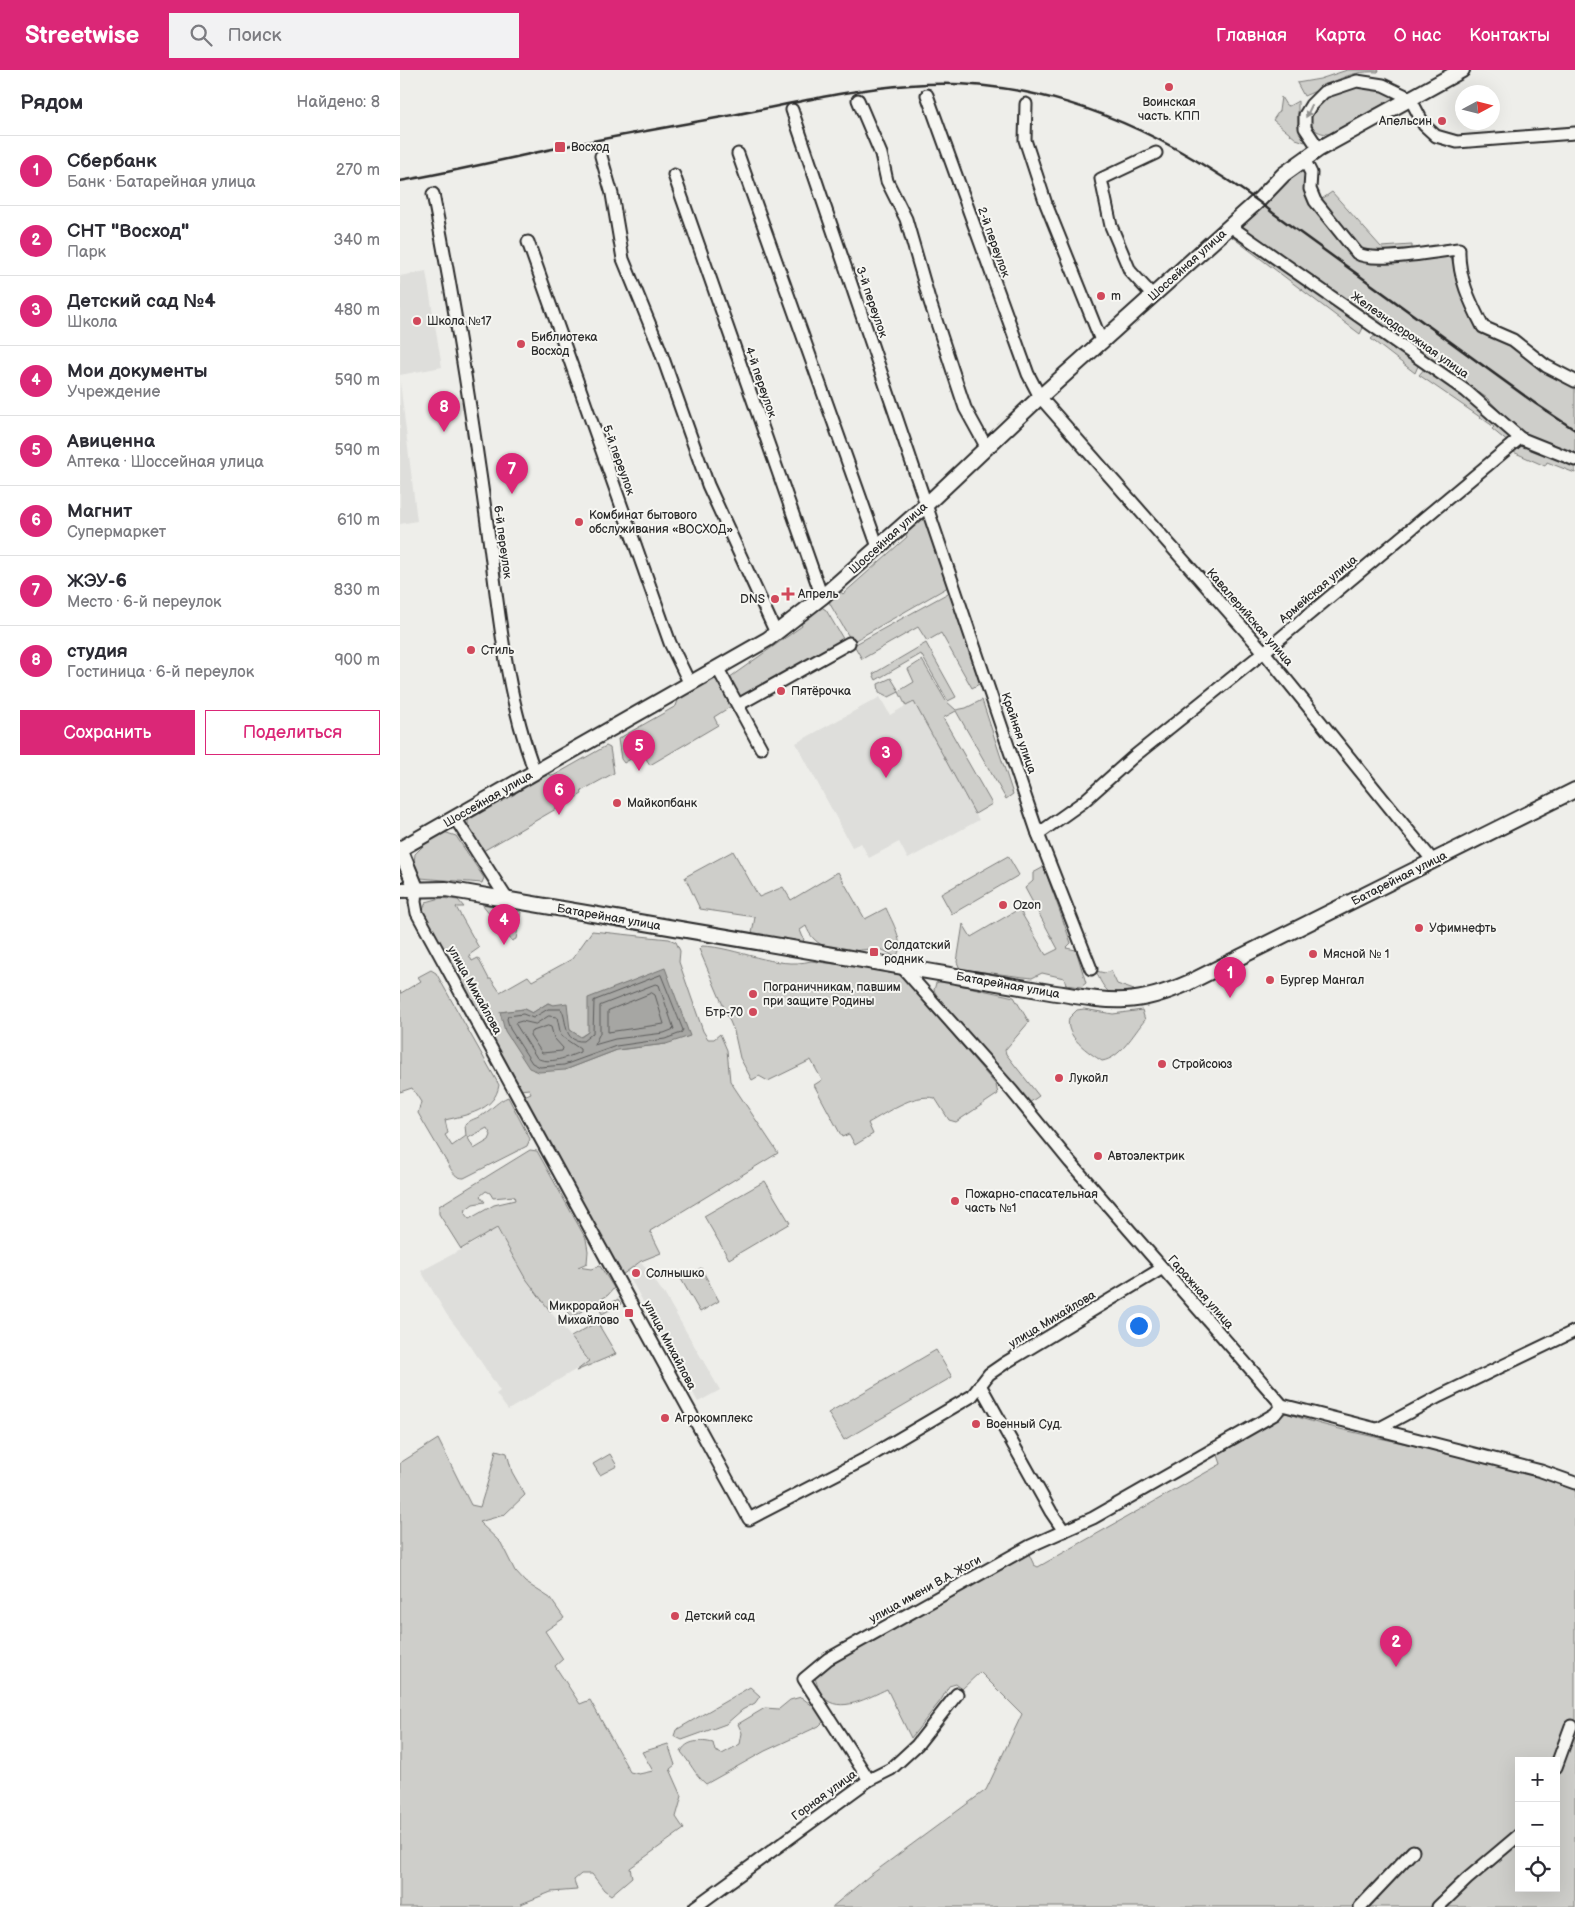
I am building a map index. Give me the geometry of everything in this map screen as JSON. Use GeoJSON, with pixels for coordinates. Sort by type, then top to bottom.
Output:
{"type":"FeatureCollection","features":[{"type":"Feature","properties":{"kind":"main road","name":"Шоссейная улица"},"geometry":{"type":"LineString","coordinates":[[400,849],[718,669],[776,633],[822,597],[927,504],[1040,397],[1102,343],[1284,174],[1319,149],[1462,70]]}},
{"type":"Feature","properties":{"kind":"main road","name":"Батарейная улица"},"geometry":{"type":"LineString","coordinates":[[400,890],[416,888],[446,889],[902,967],[1101,1000],[1120,1001],[1150,998],[1188,984],[1575,790]]}},
{"type":"Feature","properties":{"kind":"main road"},"geometry":{"type":"LineString","coordinates":[[400,849],[416,888]]}},
{"type":"Feature","properties":{"kind":"street"},"geometry":{"type":"LineString","coordinates":[[1319,149],[1305,128],[1305,115],[1311,105],[1324,92],[1357,81],[1383,85],[1410,98],[1424,125],[1436,136],[1457,142],[1575,133]]}},
{"type":"Feature","properties":{"kind":"street","name":"2-й переулок"},"geometry":{"type":"LineString","coordinates":[[927,95],[1024,365],[1040,397]]}},
{"type":"Feature","properties":{"kind":"street"},"geometry":{"type":"LineString","coordinates":[[858,100],[881,154],[887,182],[906,218],[928,299],[965,408],[987,448]]}},
{"type":"Feature","properties":{"kind":"street"},"geometry":{"type":"LineString","coordinates":[[1026,104],[1025,140],[1046,204],[1102,343]]}},
{"type":"Feature","properties":{"kind":"street","name":"3-й переулок"},"geometry":{"type":"LineString","coordinates":[[792,110],[927,504]]}},
{"type":"Feature","properties":{"kind":"street"},"geometry":{"type":"LineString","coordinates":[[1152,296],[1130,272],[1110,226],[1101,179],[1156,153]]}},
{"type":"Feature","properties":{"kind":"street"},"geometry":{"type":"LineString","coordinates":[[738,154],[878,547]]}},
{"type":"Feature","properties":{"kind":"street"},"geometry":{"type":"LineString","coordinates":[[601,156],[612,194],[623,259],[659,347],[708,484],[776,633]]}},
{"type":"Feature","properties":{"kind":"street"},"geometry":{"type":"LineString","coordinates":[[1304,159],[1311,172],[1310,189],[1315,201],[1357,253],[1362,257],[1378,258],[1459,249],[1458,267],[1464,287],[1483,327],[1512,340],[1546,366],[1575,381]]}},
{"type":"Feature","properties":{"kind":"street","name":"4-й переулок"},"geometry":{"type":"LineString","coordinates":[[674,175],[822,597]]}},
{"type":"Feature","properties":{"kind":"street","name":"6-й переулок"},"geometry":{"type":"LineString","coordinates":[[433,194],[471,411],[507,664],[525,744],[536,772]]}},
{"type":"Feature","properties":{"kind":"street","name":"Железнодорожная улица"},"geometry":{"type":"LineString","coordinates":[[1230,226],[1466,391],[1520,438],[1575,460]]}},
{"type":"Feature","properties":{"kind":"street","name":"5-й переулок"},"geometry":{"type":"LineString","coordinates":[[528,242],[670,643],[690,684]]}},
{"type":"Feature","properties":{"kind":"street","name":"Кавалерийская улица"},"geometry":{"type":"LineString","coordinates":[[1040,397],[1264,652],[1433,862]]}},
{"type":"Feature","properties":{"kind":"street","name":"Армейская улица"},"geometry":{"type":"LineString","coordinates":[[1038,834],[1083,802],[1132,758],[1264,652],[1520,438]]}},
{"type":"Feature","properties":{"kind":"street","name":"Крайняя улица"},"geometry":{"type":"LineString","coordinates":[[927,504],[1038,834],[1091,969]]}},
{"type":"Feature","properties":{"kind":"street"},"geometry":{"type":"LineString","coordinates":[[738,705],[849,643]]}},
{"type":"Feature","properties":{"kind":"street"},"geometry":{"type":"LineString","coordinates":[[718,669],[761,748]]}},
{"type":"Feature","properties":{"kind":"street"},"geometry":{"type":"LineString","coordinates":[[455,818],[507,899]]}},
{"type":"Feature","properties":{"kind":"street","name":"улица Михайлова"},"geometry":{"type":"LineString","coordinates":[[416,888],[415,902],[418,913],[749,1519],[865,1459],[972,1396],[989,1374],[1005,1363],[1161,1269]]}},
{"type":"Feature","properties":{"kind":"street","name":"Гаражная улица"},"geometry":{"type":"LineString","coordinates":[[902,967],[1012,1091],[1161,1269],[1282,1405]]}},
{"type":"Feature","properties":{"kind":"street"},"geometry":{"type":"LineString","coordinates":[[1378,1429],[1440,1396],[1575,1330]]}},
{"type":"Feature","properties":{"kind":"street"},"geometry":{"type":"LineString","coordinates":[[980,1385],[1051,1512],[1064,1531]]}},
{"type":"Feature","properties":{"kind":"street"},"geometry":{"type":"LineString","coordinates":[[1282,1405],[1540,1471],[1575,1483]]}},
{"type":"Feature","properties":{"kind":"street","name":"улица имени В.А. Жоги"},"geometry":{"type":"LineString","coordinates":[[869,1780],[804,1679],[828,1660],[1030,1546],[1093,1518],[1275,1414],[1282,1405]]}},
{"type":"Feature","properties":{"kind":"street","name":"Горная улица"},"geometry":{"type":"LineString","coordinates":[[694,1907],[869,1780],[891,1769],[917,1745],[957,1694]]}},
{"type":"Feature","properties":{"kind":"street"},"geometry":{"type":"LineString","coordinates":[[1560,1757],[1571,1726]]}},
{"type":"Feature","properties":{"kind":"street"},"geometry":{"type":"LineString","coordinates":[[1438,1907],[1467,1879],[1515,1838]]}},
{"type":"Feature","properties":{"kind":"street"},"geometry":{"type":"LineString","coordinates":[[1360,1907],[1413,1851]]}},
{"type":"Feature","properties":{"kind":"shaded area"},"geometry":{"type":"Polygon","coordinates":[[[1347,70],[1379,70],[1378,72],[1356,73],[1347,76],[1304,96],[1297,83],[1320,79],[1347,70]]]}},
{"type":"Feature","properties":{"kind":"shaded area"},"geometry":{"type":"Polygon","coordinates":[[[1357,86],[1384,92],[1396,97],[1329,134],[1324,134],[1313,128],[1310,118],[1312,111],[1318,105],[1325,99],[1357,86]]]}},
{"type":"Feature","properties":{"kind":"shaded area"},"geometry":{"type":"Polygon","coordinates":[[[1281,97],[1286,105],[1289,106],[1298,101],[1298,126],[1305,142],[1296,139],[1273,120],[1279,111],[1281,97]]]}},
{"type":"Feature","properties":{"kind":"shaded area"},"geometry":{"type":"Polygon","coordinates":[[[1300,171],[1307,175],[1305,191],[1357,255],[1443,253],[1451,257],[1471,311],[1487,337],[1491,335],[1500,337],[1569,381],[1573,387],[1575,385],[1575,454],[1527,438],[1487,398],[1436,363],[1430,363],[1424,355],[1238,227],[1240,221],[1300,171]]]}},
{"type":"Feature","properties":{"kind":"shaded area"},"geometry":{"type":"Polygon","coordinates":[[[1332,192],[1381,247],[1412,245],[1412,251],[1360,253],[1319,201],[1332,192]]]}},
{"type":"Feature","properties":{"kind":"shaded area"},"geometry":{"type":"Polygon","coordinates":[[[1235,233],[1362,324],[1363,328],[1360,334],[1228,234],[1235,233]]]}},
{"type":"Feature","properties":{"kind":"shaded area","name":"Школа №17"},"geometry":{"type":"Polygon","coordinates":[[[426,271],[442,367],[400,375],[400,276],[426,271]]]}},
{"type":"Feature","properties":{"kind":"shaded area"},"geometry":{"type":"Polygon","coordinates":[[[1378,333],[1416,360],[1418,366],[1415,373],[1371,339],[1378,333]]]}},
{"type":"Feature","properties":{"kind":"shaded area"},"geometry":{"type":"Polygon","coordinates":[[[1425,368],[1465,395],[1512,437],[1509,443],[1492,429],[1494,427],[1419,375],[1425,368]]]}},
{"type":"Feature","properties":{"kind":"shaded area"},"geometry":{"type":"Polygon","coordinates":[[[400,382],[417,521],[400,524],[400,382]]]}},
{"type":"Feature","properties":{"kind":"shaded area"},"geometry":{"type":"Polygon","coordinates":[[[1523,444],[1575,464],[1575,473],[1547,462],[1545,466],[1511,451],[1523,444]]]}},
{"type":"Feature","properties":{"kind":"shaded area"},"geometry":{"type":"Polygon","coordinates":[[[918,516],[925,516],[948,587],[852,642],[830,604],[829,598],[838,590],[843,594],[907,537],[904,530],[918,516]]]}},
{"type":"Feature","properties":{"kind":"shaded area"},"geometry":{"type":"Polygon","coordinates":[[[950,592],[981,683],[972,688],[941,633],[927,641],[918,627],[862,659],[854,645],[950,592]]]}},
{"type":"Feature","properties":{"kind":"shaded area"},"geometry":{"type":"Polygon","coordinates":[[[820,606],[826,610],[845,642],[738,702],[726,680],[802,626],[800,621],[820,606]]]}},
{"type":"Feature","properties":{"kind":"shaded area"},"geometry":{"type":"Polygon","coordinates":[[[926,643],[956,697],[948,701],[921,654],[876,680],[873,674],[926,643]]]}},
{"type":"Feature","properties":{"kind":"shaded area"},"geometry":{"type":"Polygon","coordinates":[[[922,660],[946,701],[956,710],[966,708],[982,700],[1013,794],[1006,799],[956,711],[943,718],[992,804],[975,814],[914,702],[906,706],[899,692],[889,697],[879,692],[878,684],[891,678],[899,691],[914,682],[908,669],[922,660]]]}},
{"type":"Feature","properties":{"kind":"shaded area"},"geometry":{"type":"Polygon","coordinates":[[[714,677],[733,705],[714,717],[718,725],[650,765],[642,752],[624,763],[621,759],[618,739],[676,706],[680,694],[714,677]]]}},
{"type":"Feature","properties":{"kind":"shaded area"},"geometry":{"type":"Polygon","coordinates":[[[880,697],[890,715],[914,701],[979,820],[908,859],[899,842],[869,858],[861,843],[852,847],[796,743],[880,697]]]}},
{"type":"Feature","properties":{"kind":"shaded area"},"geometry":{"type":"Polygon","coordinates":[[[606,746],[610,748],[614,773],[581,791],[582,794],[483,851],[468,827],[468,816],[486,804],[493,806],[515,794],[517,787],[544,771],[553,776],[606,746]]]}},
{"type":"Feature","properties":{"kind":"shaded area"},"geometry":{"type":"Polygon","coordinates":[[[444,832],[456,836],[484,878],[482,883],[420,878],[414,863],[415,854],[429,840],[444,832]]]}},
{"type":"Feature","properties":{"kind":"shaded area"},"geometry":{"type":"Polygon","coordinates":[[[733,851],[759,897],[783,887],[791,900],[838,872],[865,919],[886,908],[899,939],[899,952],[896,957],[878,949],[850,951],[836,950],[823,946],[813,938],[806,926],[800,930],[804,940],[802,942],[752,934],[755,917],[700,909],[685,877],[733,851]]]}},
{"type":"Feature","properties":{"kind":"shaded area"},"geometry":{"type":"Polygon","coordinates":[[[1008,856],[1019,875],[952,914],[941,894],[1008,856]]]}},
{"type":"Feature","properties":{"kind":"shaded area"},"geometry":{"type":"Polygon","coordinates":[[[1044,867],[1071,943],[1066,948],[1076,950],[1086,983],[1081,987],[1066,985],[1064,978],[1042,973],[1032,978],[960,969],[957,962],[963,924],[971,937],[1019,909],[1046,955],[1058,949],[1025,888],[1033,881],[1033,873],[1044,867]]]}},
{"type":"Feature","properties":{"kind":"shaded area"},"geometry":{"type":"Polygon","coordinates":[[[441,898],[458,900],[464,907],[456,907],[479,948],[469,955],[472,961],[478,958],[489,979],[491,979],[500,992],[528,976],[532,981],[572,959],[592,931],[669,939],[676,942],[680,951],[679,962],[703,1031],[708,1039],[714,1039],[720,1034],[727,1050],[730,1081],[778,1153],[650,1231],[661,1253],[641,1261],[622,1275],[524,1096],[531,1093],[529,1089],[520,1090],[462,988],[423,910],[426,902],[441,898]],[[548,1003],[532,1013],[524,1009],[500,1012],[565,1070],[617,1050],[666,1044],[588,1032],[580,1037],[570,1030],[552,1005],[548,1003]]]}},
{"type":"Feature","properties":{"kind":"shaded area"},"geometry":{"type":"Polygon","coordinates":[[[482,904],[521,912],[516,939],[512,941],[482,904]]]}},
{"type":"Feature","properties":{"kind":"shaded area"},"geometry":{"type":"Polygon","coordinates":[[[702,946],[715,947],[784,963],[811,961],[896,972],[903,977],[996,1085],[998,1094],[956,1122],[949,1120],[935,1098],[926,1097],[909,1101],[868,1123],[873,1134],[855,1145],[849,1134],[842,1137],[814,1085],[822,1080],[811,1060],[768,1081],[759,1076],[752,1080],[740,1058],[734,1031],[699,949],[702,946]]]}},
{"type":"Feature","properties":{"kind":"shaded area"},"geometry":{"type":"Polygon","coordinates":[[[431,970],[436,973],[499,1085],[492,1101],[486,1106],[470,1114],[445,1120],[448,1133],[445,1135],[452,1146],[466,1136],[465,1125],[467,1123],[481,1116],[501,1100],[508,1097],[530,1139],[527,1146],[464,1178],[457,1176],[452,1171],[418,1113],[421,1102],[412,1088],[400,1092],[400,991],[401,993],[421,981],[418,977],[431,970]],[[487,1128],[468,1138],[474,1149],[489,1140],[491,1135],[487,1128]]]}},
{"type":"Feature","properties":{"kind":"shaded area"},"geometry":{"type":"Polygon","coordinates":[[[1096,971],[1105,973],[1111,971],[1117,984],[1134,990],[1120,995],[1110,993],[1102,984],[1096,971]]]}},
{"type":"Feature","properties":{"kind":"shaded area"},"geometry":{"type":"Polygon","coordinates":[[[941,981],[1014,997],[1029,1022],[1005,1050],[1006,1054],[1039,1096],[1029,1103],[937,996],[934,990],[936,983],[941,981]]]}},
{"type":"Feature","properties":{"kind":"shaded area"},"geometry":{"type":"Polygon","coordinates":[[[1084,1009],[1113,1014],[1142,1010],[1145,1020],[1121,1050],[1109,1059],[1102,1061],[1079,1043],[1070,1031],[1068,1025],[1069,1018],[1077,1010],[1084,1009]]]}},
{"type":"Feature","properties":{"kind":"shaded area"},"geometry":{"type":"Polygon","coordinates":[[[530,1150],[537,1151],[586,1239],[587,1263],[578,1267],[591,1269],[600,1266],[614,1288],[608,1295],[572,1317],[562,1304],[557,1305],[550,1311],[524,1276],[497,1228],[461,1249],[439,1214],[439,1206],[530,1150]],[[486,1191],[480,1196],[485,1202],[473,1204],[466,1209],[465,1214],[469,1219],[494,1205],[515,1200],[514,1196],[493,1198],[486,1191]]]}},
{"type":"Feature","properties":{"kind":"shaded area"},"geometry":{"type":"Polygon","coordinates":[[[765,1181],[790,1223],[729,1259],[704,1216],[765,1181]]]}},
{"type":"Feature","properties":{"kind":"shaded area"},"geometry":{"type":"Polygon","coordinates":[[[496,1228],[536,1294],[590,1361],[508,1410],[496,1394],[500,1391],[470,1345],[447,1315],[421,1271],[472,1244],[496,1228]]]}},
{"type":"Feature","properties":{"kind":"shaded area"},"geometry":{"type":"Polygon","coordinates":[[[642,1263],[665,1295],[720,1390],[698,1402],[624,1267],[642,1263]]]}},
{"type":"Feature","properties":{"kind":"shaded area"},"geometry":{"type":"Polygon","coordinates":[[[701,1268],[719,1301],[700,1312],[681,1279],[701,1268]]]}},
{"type":"Feature","properties":{"kind":"shaded area"},"geometry":{"type":"Polygon","coordinates":[[[618,1299],[621,1304],[602,1314],[600,1310],[618,1299]]]}},
{"type":"Feature","properties":{"kind":"shaded area"},"geometry":{"type":"Polygon","coordinates":[[[597,1322],[616,1354],[576,1371],[589,1361],[571,1337],[597,1322]]]}},
{"type":"Feature","properties":{"kind":"shaded area"},"geometry":{"type":"Polygon","coordinates":[[[936,1350],[952,1377],[844,1440],[828,1413],[936,1350]]]}},
{"type":"Feature","properties":{"kind":"shaded area"},"geometry":{"type":"Polygon","coordinates":[[[1286,1413],[1338,1429],[1428,1449],[1433,1445],[1575,1483],[1575,1907],[832,1907],[869,1876],[986,1790],[1022,1714],[980,1672],[962,1689],[956,1684],[949,1686],[941,1700],[911,1738],[887,1689],[855,1703],[838,1704],[830,1702],[823,1697],[814,1675],[824,1666],[1027,1550],[1034,1565],[1038,1567],[1221,1464],[1217,1452],[1272,1424],[1286,1413]]]}},
{"type":"Feature","properties":{"kind":"shaded area"},"geometry":{"type":"Polygon","coordinates":[[[438,1439],[471,1505],[480,1507],[496,1450],[507,1453],[512,1472],[525,1495],[504,1515],[479,1522],[501,1543],[515,1571],[525,1582],[550,1598],[564,1618],[545,1631],[563,1659],[555,1666],[580,1704],[590,1700],[630,1772],[639,1774],[653,1771],[642,1752],[668,1744],[675,1765],[670,1769],[682,1796],[676,1817],[684,1829],[630,1868],[632,1877],[611,1895],[604,1890],[592,1874],[581,1874],[574,1880],[577,1890],[551,1892],[521,1904],[522,1907],[400,1907],[400,1463],[438,1439]]]}},
{"type":"Feature","properties":{"kind":"shaded area"},"geometry":{"type":"Polygon","coordinates":[[[610,1454],[617,1466],[600,1475],[593,1464],[610,1454]]]}},
{"type":"Feature","properties":{"kind":"shaded area"},"geometry":{"type":"Polygon","coordinates":[[[750,1687],[760,1696],[755,1703],[742,1710],[726,1724],[682,1740],[674,1736],[676,1730],[750,1687]]]}},
{"type":"Feature","properties":{"kind":"shaded area"},"geometry":{"type":"Polygon","coordinates":[[[801,1697],[822,1713],[825,1720],[819,1726],[765,1751],[706,1784],[681,1752],[690,1743],[704,1741],[713,1743],[715,1751],[722,1754],[740,1744],[742,1733],[738,1724],[765,1708],[779,1709],[790,1700],[801,1697]]]}},
{"type":"Feature","properties":{"kind":"water"},"geometry":{"type":"Polygon","coordinates":[[[665,968],[690,1036],[666,1044],[617,1050],[565,1070],[539,1072],[529,1068],[505,1031],[500,1012],[524,1009],[532,1013],[548,1003],[553,1005],[567,1003],[570,1030],[581,1037],[588,1032],[588,998],[665,968]]]}},
{"type":"Feature","properties":{"kind":"railway"},"geometry":{"type":"LineString","coordinates":[[400,181],[579,144],[866,90],[910,85],[950,84],[990,86],[1030,93],[1106,116],[1179,150],[1213,171],[1251,196],[1536,404],[1575,430]]}},
{"type":"Feature","properties":{"kind":"place","name":"Воинская часть. КПП"},"geometry":{"type":"Point","coordinates":[1169,87]}},
{"type":"Feature","properties":{"kind":"place","name":"Апельсин"},"geometry":{"type":"Point","coordinates":[1442,121]}},
{"type":"Feature","properties":{"kind":"place","name":"Восход"},"geometry":{"type":"Point","coordinates":[560,147]}},
{"type":"Feature","properties":{"kind":"place","name":"m"},"geometry":{"type":"Point","coordinates":[1101,296]}},
{"type":"Feature","properties":{"kind":"place","name":"Школа №17"},"geometry":{"type":"Point","coordinates":[417,321]}},
{"type":"Feature","properties":{"kind":"place","name":"Библиотека Восход"},"geometry":{"type":"Point","coordinates":[521,344]}},
{"type":"Feature","properties":{"kind":"place","name":"студия"},"geometry":{"type":"Point","coordinates":[444,432]}},
{"type":"Feature","properties":{"kind":"place","name":"ЖЭУ-6"},"geometry":{"type":"Point","coordinates":[512,494]}},
{"type":"Feature","properties":{"kind":"place","name":"Комбинат бытового обслуживания «ВОСХОД»"},"geometry":{"type":"Point","coordinates":[579,522]}},
{"type":"Feature","properties":{"kind":"place","name":"Апрель"},"geometry":{"type":"Point","coordinates":[788,594]}},
{"type":"Feature","properties":{"kind":"place","name":"DNS"},"geometry":{"type":"Point","coordinates":[775,599]}},
{"type":"Feature","properties":{"kind":"place","name":"Стиль"},"geometry":{"type":"Point","coordinates":[471,650]}},
{"type":"Feature","properties":{"kind":"place","name":"Пятёрочка"},"geometry":{"type":"Point","coordinates":[781,691]}},
{"type":"Feature","properties":{"kind":"place","name":"Авиценна"},"geometry":{"type":"Point","coordinates":[639,771]}},
{"type":"Feature","properties":{"kind":"place","name":"Детский сад №4"},"geometry":{"type":"Point","coordinates":[886,778]}},
{"type":"Feature","properties":{"kind":"place","name":"Майкопбанк"},"geometry":{"type":"Point","coordinates":[617,803]}},
{"type":"Feature","properties":{"kind":"place","name":"Магнит"},"geometry":{"type":"Point","coordinates":[559,815]}},
{"type":"Feature","properties":{"kind":"place","name":"Ozon"},"geometry":{"type":"Point","coordinates":[1003,905]}},
{"type":"Feature","properties":{"kind":"place","name":"Уфимнефть"},"geometry":{"type":"Point","coordinates":[1419,928]}},
{"type":"Feature","properties":{"kind":"place","name":"Мои документы"},"geometry":{"type":"Point","coordinates":[504,945]}},
{"type":"Feature","properties":{"kind":"place","name":"Солдатский родник"},"geometry":{"type":"Point","coordinates":[874,952]}},
{"type":"Feature","properties":{"kind":"place","name":"Мясной № 1"},"geometry":{"type":"Point","coordinates":[1313,954]}},
{"type":"Feature","properties":{"kind":"place","name":"Бургер Мангал"},"geometry":{"type":"Point","coordinates":[1270,980]}},
{"type":"Feature","properties":{"kind":"place","name":"Пограничникам, павшим при защите Родины"},"geometry":{"type":"Point","coordinates":[753,994]}},
{"type":"Feature","properties":{"kind":"place","name":"Сбербанк"},"geometry":{"type":"Point","coordinates":[1230,998]}},
{"type":"Feature","properties":{"kind":"place","name":"Бтр-70"},"geometry":{"type":"Point","coordinates":[753,1012]}},
{"type":"Feature","properties":{"kind":"place","name":"Стройсоюз"},"geometry":{"type":"Point","coordinates":[1162,1064]}},
{"type":"Feature","properties":{"kind":"place","name":"Лукойл"},"geometry":{"type":"Point","coordinates":[1059,1078]}},
{"type":"Feature","properties":{"kind":"place","name":"Автоэлектрик"},"geometry":{"type":"Point","coordinates":[1098,1156]}},
{"type":"Feature","properties":{"kind":"place","name":"Пожарно-спасательная часть №1"},"geometry":{"type":"Point","coordinates":[955,1201]}},
{"type":"Feature","properties":{"kind":"place","name":"Солнышко"},"geometry":{"type":"Point","coordinates":[636,1273]}},
{"type":"Feature","properties":{"kind":"place","name":"Микрорайон Михайлово"},"geometry":{"type":"Point","coordinates":[629,1313]}},
{"type":"Feature","properties":{"kind":"place","name":"Агрокомплекс"},"geometry":{"type":"Point","coordinates":[665,1418]}},
{"type":"Feature","properties":{"kind":"place","name":"Военный Суд."},"geometry":{"type":"Point","coordinates":[976,1424]}},
{"type":"Feature","properties":{"kind":"place","name":"Детский сад"},"geometry":{"type":"Point","coordinates":[675,1616]}},
{"type":"Feature","properties":{"kind":"place","name":"СНТ \"Восход\""},"geometry":{"type":"Point","coordinates":[1396,1667]}}]}
